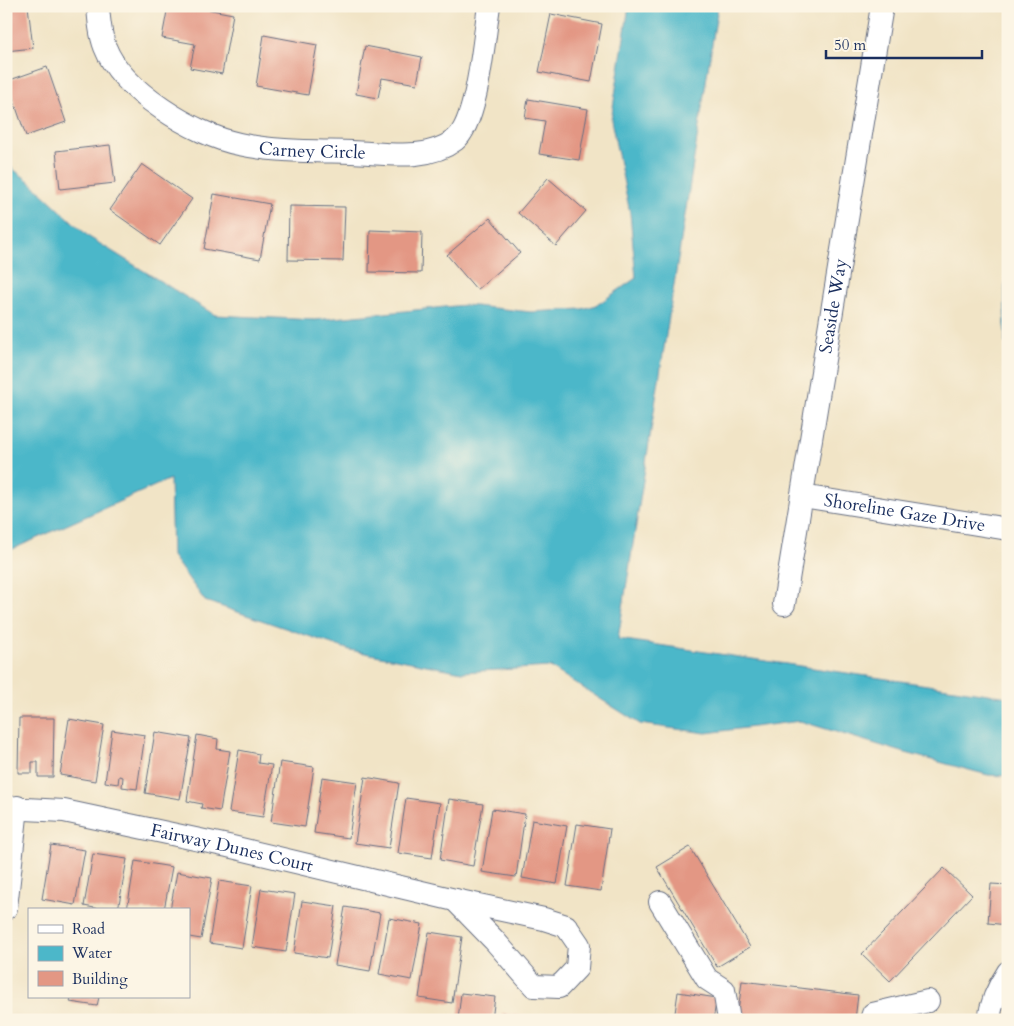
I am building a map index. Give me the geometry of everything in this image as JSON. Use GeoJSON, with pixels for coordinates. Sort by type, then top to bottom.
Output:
{"type":"FeatureCollection","features":[{"type":"Feature","properties":{"kind":"street","name":"Carney Circle"},"geometry":{"type":"LineString","coordinates":[[98,6],[99,27],[106,49],[119,70],[154,103],[174,118],[196,129],[218,139],[240,144],[288,150],[410,154],[435,151],[456,139],[468,120],[475,96],[489,6]]}},
{"type":"Feature","properties":{"kind":"street","name":"Seaside Way"},"geometry":{"type":"LineString","coordinates":[[784,604],[882,6]]}},
{"type":"Feature","properties":{"kind":"street","name":"Shoreline Gaze Drive"},"geometry":{"type":"LineString","coordinates":[[802,496],[1008,529]]}},
{"type":"Feature","properties":{"kind":"street","name":"Fairway Dunes Court"},"geometry":{"type":"LineString","coordinates":[[11,808],[64,811],[544,919],[566,926],[579,945],[577,968],[559,986],[534,986],[494,940],[455,900]]}},
{"type":"Feature","properties":{"kind":"street"},"geometry":{"type":"LineString","coordinates":[[6,908],[11,808]]}},
{"type":"Feature","properties":{"kind":"street"},"geometry":{"type":"LineString","coordinates":[[660,902],[707,979],[724,990],[729,1020]]}},
{"type":"Feature","properties":{"kind":"street"},"geometry":{"type":"LineString","coordinates":[[989,1020],[998,987],[1008,972]]}},
{"type":"Feature","properties":{"kind":"street"},"geometry":{"type":"LineString","coordinates":[[871,1020],[872,1014],[928,1002]]}},
{"type":"Feature","properties":{"kind":"water"},"geometry":{"type":"Polygon","coordinates":[[[629,6],[718,6],[618,639],[1008,697],[1008,776],[988,775],[902,752],[800,721],[706,733],[640,724],[550,667],[462,672],[350,650],[205,601],[172,556],[170,479],[6,552],[6,164],[29,181],[89,237],[215,315],[315,320],[465,305],[531,312],[582,309],[597,305],[636,278],[630,213],[611,120],[629,6]]]}},
{"type":"Feature","properties":{"kind":"water"},"geometry":{"type":"Polygon","coordinates":[[[1008,272],[1008,345],[1005,343],[1005,287],[1008,272]]]}},
{"type":"Feature","properties":{"kind":"building"},"geometry":{"type":"Polygon","coordinates":[[[28,6],[33,48],[6,51],[6,7],[28,6]]]}},
{"type":"Feature","properties":{"kind":"building"},"geometry":{"type":"Polygon","coordinates":[[[168,6],[190,6],[233,14],[222,74],[190,68],[195,44],[162,38],[168,6]]]}},
{"type":"Feature","properties":{"kind":"building"},"geometry":{"type":"Polygon","coordinates":[[[551,14],[602,24],[591,82],[539,72],[551,14]]]}},
{"type":"Feature","properties":{"kind":"building"},"geometry":{"type":"Polygon","coordinates":[[[264,35],[317,45],[308,95],[256,86],[264,35]]]}},
{"type":"Feature","properties":{"kind":"building"},"geometry":{"type":"Polygon","coordinates":[[[365,46],[422,57],[417,84],[382,78],[378,98],[356,94],[365,46]]]}},
{"type":"Feature","properties":{"kind":"building"},"geometry":{"type":"Polygon","coordinates":[[[47,67],[66,122],[26,136],[7,81],[47,67]]]}},
{"type":"Feature","properties":{"kind":"building"},"geometry":{"type":"Polygon","coordinates":[[[528,99],[588,109],[579,160],[539,154],[545,121],[525,118],[528,99]]]}},
{"type":"Feature","properties":{"kind":"building"},"geometry":{"type":"Polygon","coordinates":[[[110,145],[115,183],[60,189],[56,151],[110,145]]]}},
{"type":"Feature","properties":{"kind":"building"},"geometry":{"type":"Polygon","coordinates":[[[142,164],[192,199],[160,245],[110,210],[142,164]]]}},
{"type":"Feature","properties":{"kind":"building"},"geometry":{"type":"Polygon","coordinates":[[[548,178],[586,211],[556,246],[518,213],[548,178]]]}},
{"type":"Feature","properties":{"kind":"building"},"geometry":{"type":"Polygon","coordinates":[[[214,194],[270,204],[260,259],[204,249],[214,194]]]}},
{"type":"Feature","properties":{"kind":"building"},"geometry":{"type":"Polygon","coordinates":[[[289,206],[345,207],[343,261],[288,260],[289,206]]]}},
{"type":"Feature","properties":{"kind":"building"},"geometry":{"type":"Polygon","coordinates":[[[490,218],[520,253],[477,290],[447,255],[490,218]]]}},
{"type":"Feature","properties":{"kind":"building"},"geometry":{"type":"Polygon","coordinates":[[[370,230],[422,232],[421,273],[369,272],[370,230]]]}},
{"type":"Feature","properties":{"kind":"building"},"geometry":{"type":"Polygon","coordinates":[[[19,718],[54,718],[53,777],[38,777],[38,762],[32,762],[32,773],[18,773],[19,718]]]}},
{"type":"Feature","properties":{"kind":"building"},"geometry":{"type":"Polygon","coordinates":[[[69,719],[104,725],[95,781],[60,775],[69,719]]]}},
{"type":"Feature","properties":{"kind":"building"},"geometry":{"type":"Polygon","coordinates":[[[112,730],[145,735],[137,789],[122,787],[123,777],[119,776],[118,784],[105,782],[112,730]]]}},
{"type":"Feature","properties":{"kind":"building"},"geometry":{"type":"Polygon","coordinates":[[[155,732],[191,738],[180,799],[145,793],[155,732]]]}},
{"type":"Feature","properties":{"kind":"building"},"geometry":{"type":"Polygon","coordinates":[[[197,735],[218,739],[217,749],[230,751],[220,811],[201,808],[202,804],[187,801],[197,735]]]}},
{"type":"Feature","properties":{"kind":"building"},"geometry":{"type":"Polygon","coordinates":[[[239,750],[259,754],[258,763],[272,765],[263,817],[229,812],[239,750]]]}},
{"type":"Feature","properties":{"kind":"building"},"geometry":{"type":"Polygon","coordinates":[[[280,762],[314,767],[305,827],[271,822],[280,762]]]}},
{"type":"Feature","properties":{"kind":"building"},"geometry":{"type":"Polygon","coordinates":[[[322,777],[357,782],[349,838],[314,833],[322,777]]]}},
{"type":"Feature","properties":{"kind":"building"},"geometry":{"type":"Polygon","coordinates":[[[365,777],[399,783],[389,848],[355,843],[365,777]]]}},
{"type":"Feature","properties":{"kind":"building"},"geometry":{"type":"Polygon","coordinates":[[[406,798],[440,803],[432,858],[398,853],[406,798]]]}},
{"type":"Feature","properties":{"kind":"building"},"geometry":{"type":"Polygon","coordinates":[[[449,799],[483,804],[473,866],[440,860],[449,799]]]}},
{"type":"Feature","properties":{"kind":"building"},"geometry":{"type":"Polygon","coordinates":[[[492,809],[525,814],[516,877],[482,872],[492,809]]]}},
{"type":"Feature","properties":{"kind":"building"},"geometry":{"type":"Polygon","coordinates":[[[532,820],[567,826],[557,884],[522,878],[532,820]]]}},
{"type":"Feature","properties":{"kind":"building"},"geometry":{"type":"Polygon","coordinates":[[[577,824],[610,829],[601,891],[567,886],[577,824]]]}},
{"type":"Feature","properties":{"kind":"building"},"geometry":{"type":"Polygon","coordinates":[[[51,845],[85,850],[75,905],[42,899],[51,845]]]}},
{"type":"Feature","properties":{"kind":"building"},"geometry":{"type":"Polygon","coordinates":[[[690,847],[750,947],[717,967],[657,867],[690,847]]]}},
{"type":"Feature","properties":{"kind":"building"},"geometry":{"type":"Polygon","coordinates":[[[93,854],[127,859],[118,908],[84,906],[93,854]]]}},
{"type":"Feature","properties":{"kind":"building"},"geometry":{"type":"Polygon","coordinates":[[[135,861],[172,867],[164,908],[127,908],[135,861]]]}},
{"type":"Feature","properties":{"kind":"building"},"geometry":{"type":"Polygon","coordinates":[[[944,868],[972,895],[890,981],[862,954],[944,868]]]}},
{"type":"Feature","properties":{"kind":"building"},"geometry":{"type":"Polygon","coordinates":[[[177,872],[212,878],[201,939],[190,937],[190,908],[170,908],[177,872]]]}},
{"type":"Feature","properties":{"kind":"building"},"geometry":{"type":"Polygon","coordinates":[[[219,881],[252,886],[242,948],[209,943],[219,881]]]}},
{"type":"Feature","properties":{"kind":"building"},"geometry":{"type":"Polygon","coordinates":[[[991,884],[1008,885],[1008,925],[988,923],[991,884]]]}},
{"type":"Feature","properties":{"kind":"building"},"geometry":{"type":"Polygon","coordinates":[[[261,889],[295,894],[286,952],[252,947],[261,889]]]}},
{"type":"Feature","properties":{"kind":"building"},"geometry":{"type":"Polygon","coordinates":[[[302,901],[336,906],[328,958],[294,953],[302,901]]]}},
{"type":"Feature","properties":{"kind":"building"},"geometry":{"type":"Polygon","coordinates":[[[345,907],[380,913],[370,971],[335,965],[345,907]]]}},
{"type":"Feature","properties":{"kind":"building"},"geometry":{"type":"Polygon","coordinates":[[[389,918],[422,924],[412,980],[379,974],[389,918]]]}},
{"type":"Feature","properties":{"kind":"building"},"geometry":{"type":"Polygon","coordinates":[[[429,932],[462,937],[452,1003],[419,998],[429,932]]]}},
{"type":"Feature","properties":{"kind":"building"},"geometry":{"type":"Polygon","coordinates":[[[742,981],[858,995],[855,1020],[737,1020],[742,981]]]}},
{"type":"Feature","properties":{"kind":"building"},"geometry":{"type":"Polygon","coordinates":[[[678,992],[717,998],[713,1020],[674,1020],[678,992]]]}},
{"type":"Feature","properties":{"kind":"building"},"geometry":{"type":"Polygon","coordinates":[[[461,993],[495,997],[492,1020],[458,1020],[461,993]]]}},
{"type":"Feature","properties":{"kind":"building"},"geometry":{"type":"Polygon","coordinates":[[[71,998],[99,998],[97,1006],[70,1002],[71,998]]]}},
{"type":"Feature","properties":{"kind":"building"},"geometry":{"type":"Polygon","coordinates":[[[502,1013],[538,1019],[538,1020],[501,1020],[502,1013]]]}}]}
